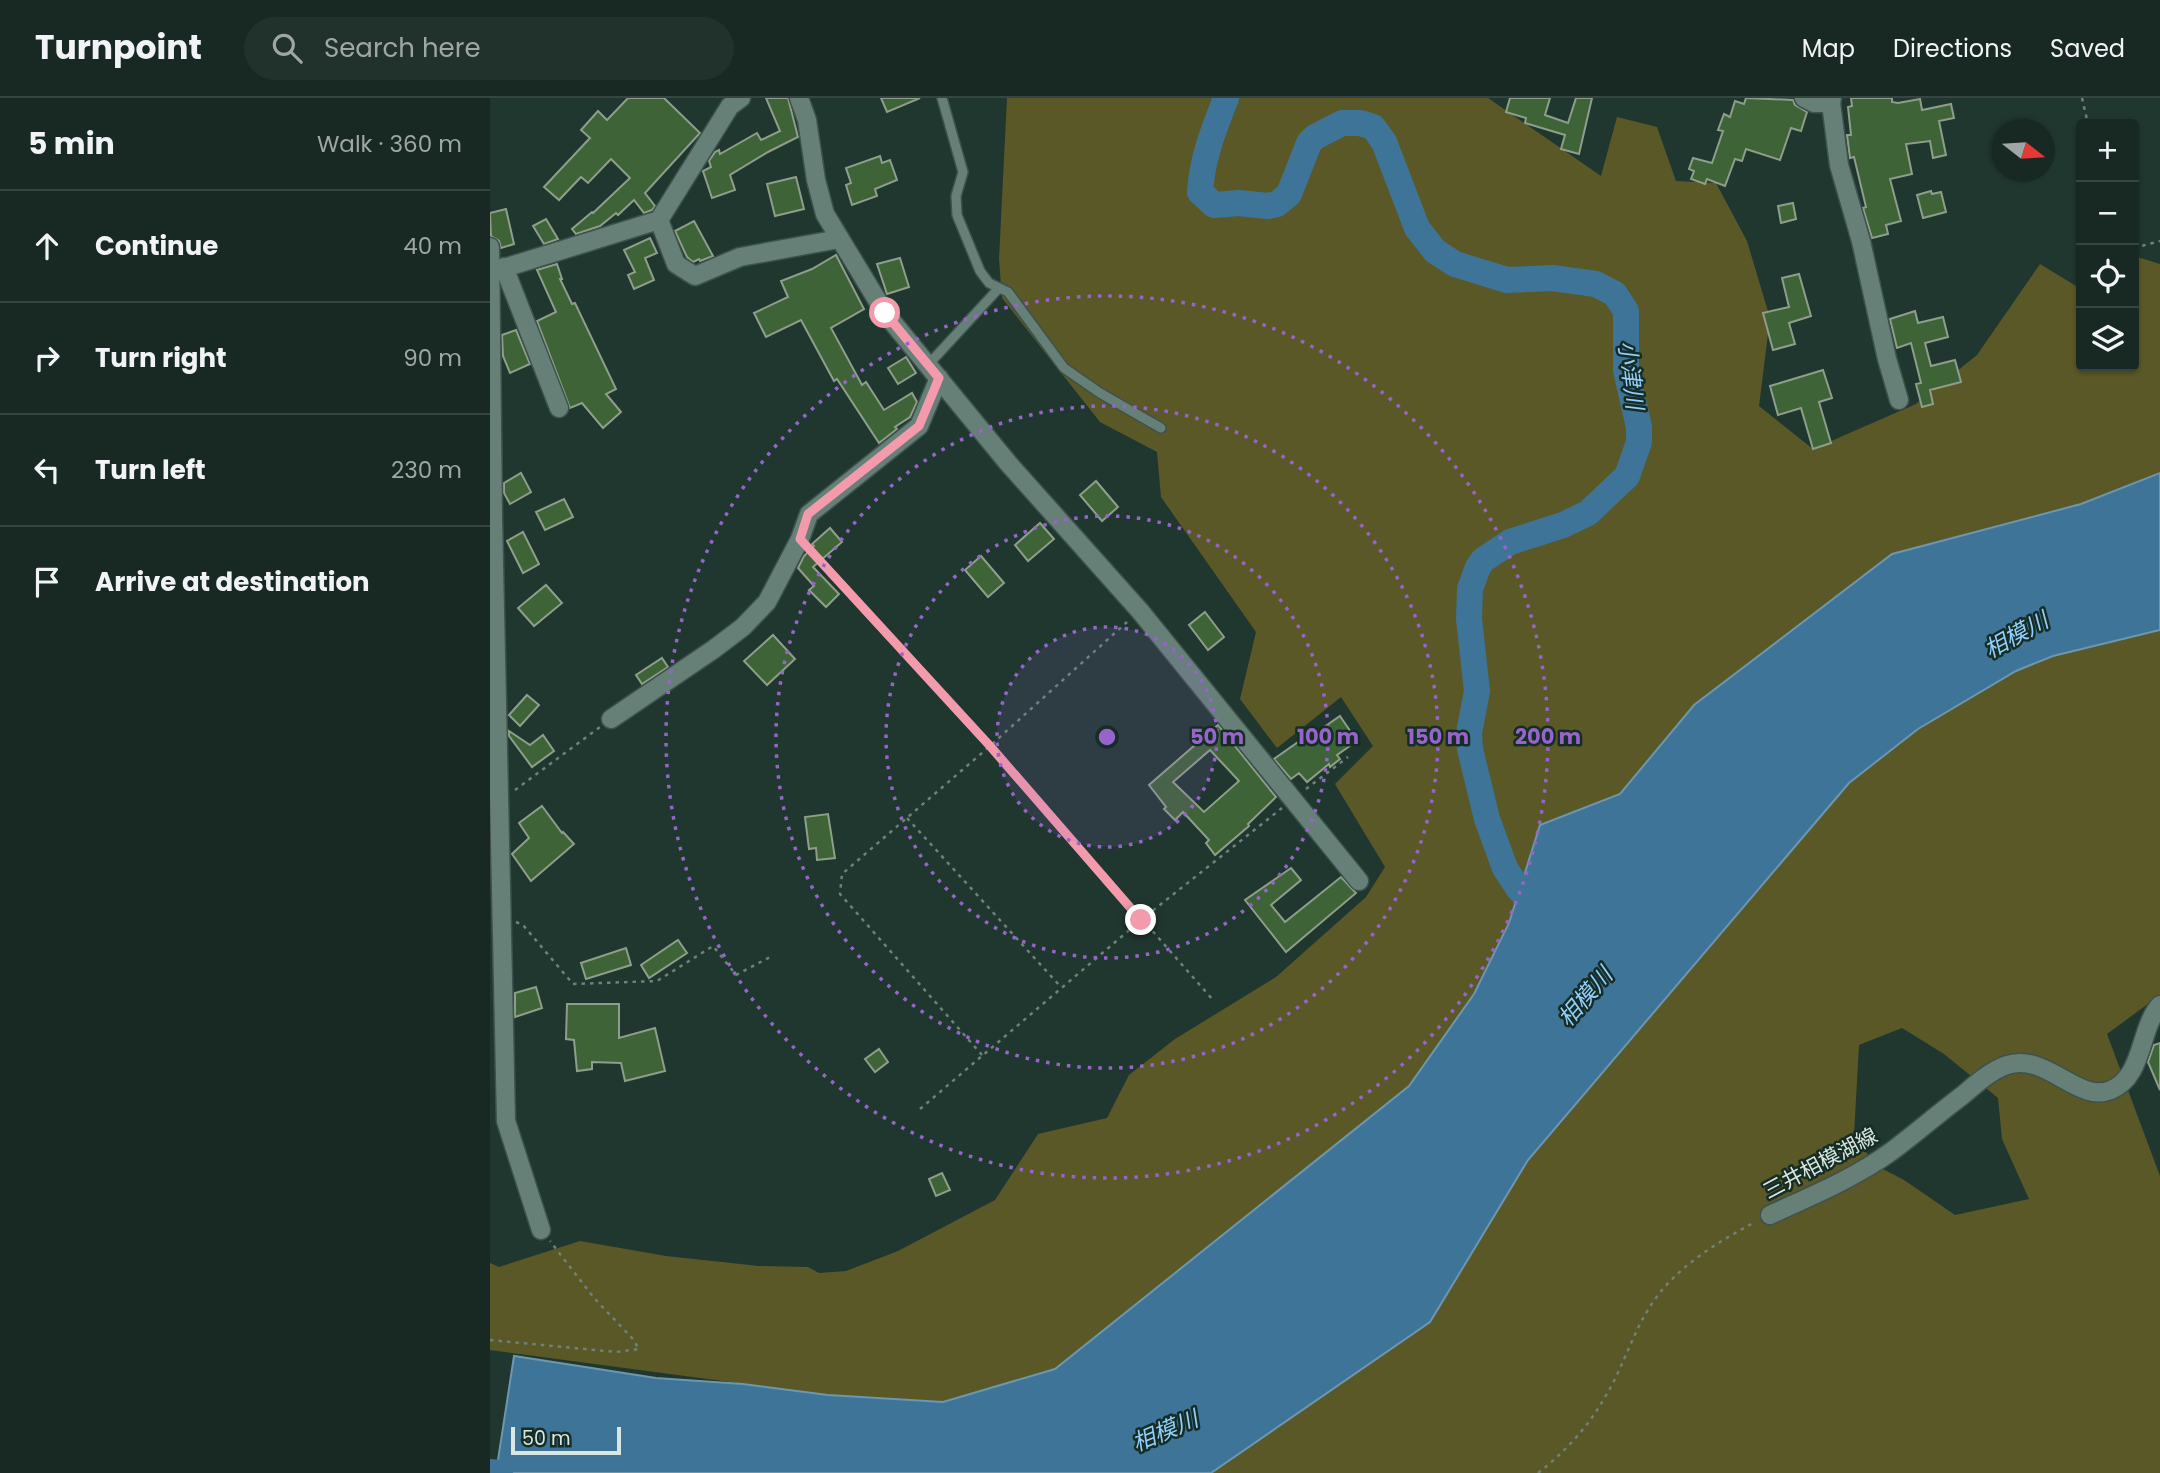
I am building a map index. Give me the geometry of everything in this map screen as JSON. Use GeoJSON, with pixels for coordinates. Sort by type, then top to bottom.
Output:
{"type":"FeatureCollection","features":[{"type":"Feature","properties":{"kind":"street"},"geometry":{"type":"LineString","coordinates":[[497,270],[659,220],[730,106],[741,98]]}},
{"type":"Feature","properties":{"kind":"street"},"geometry":{"type":"LineString","coordinates":[[799,98],[807,120],[816,180],[825,215],[885,313],[1008,463],[1140,611],[1359,881]]}},
{"type":"Feature","properties":{"kind":"street"},"geometry":{"type":"LineString","coordinates":[[1804,98],[1814,103],[1832,101],[1839,165],[1861,241],[1887,359],[1899,400]]}},
{"type":"Feature","properties":{"kind":"street"},"geometry":{"type":"LineString","coordinates":[[659,220],[676,264],[695,276],[740,257],[839,239]]}},
{"type":"Feature","properties":{"kind":"street"},"geometry":{"type":"LineString","coordinates":[[490,247],[497,270],[559,408]]}},
{"type":"Feature","properties":{"kind":"street"},"geometry":{"type":"LineString","coordinates":[[497,270],[491,518],[498,908],[498,1123],[541,1230]]}},
{"type":"Feature","properties":{"kind":"street"},"geometry":{"type":"LineString","coordinates":[[611,719],[743,627],[767,602],[800,539],[808,514],[919,426],[933,372]]}},
{"type":"Feature","properties":{"kind":"street","name":"三井相模湖線"},"geometry":{"type":"LineString","coordinates":[[1770,1215],[1831,1186],[1890,1152],[1982,1080],[2009,1064],[2037,1065],[2096,1093],[2110,1091],[2122,1083],[2132,1071],[2152,1014],[2160,1005]]}},
{"type":"Feature","properties":{"kind":"lane"},"geometry":{"type":"LineString","coordinates":[[942,98],[963,172],[956,196],[957,215],[980,271],[989,283],[1008,292],[1064,368],[1100,393],[1161,428]]}},
{"type":"Feature","properties":{"kind":"lane"},"geometry":{"type":"LineString","coordinates":[[933,372],[999,288]]}},
{"type":"Feature","properties":{"kind":"path"},"geometry":{"type":"LineString","coordinates":[[2082,98],[2087,119]]}},
{"type":"Feature","properties":{"kind":"path"},"geometry":{"type":"LineString","coordinates":[[2139,247],[2160,241]]}},
{"type":"Feature","properties":{"kind":"path"},"geometry":{"type":"LineString","coordinates":[[800,539],[990,746],[1213,1000]]}},
{"type":"Feature","properties":{"kind":"path"},"geometry":{"type":"LineString","coordinates":[[982,1055],[840,894],[842,874],[1140,611]]}},
{"type":"Feature","properties":{"kind":"path"},"geometry":{"type":"LineString","coordinates":[[496,812],[611,719]]}},
{"type":"Feature","properties":{"kind":"path"},"geometry":{"type":"LineString","coordinates":[[920,1109],[1141,920],[1348,757]]}},
{"type":"Feature","properties":{"kind":"path"},"geometry":{"type":"LineString","coordinates":[[907,818],[1061,988]]}},
{"type":"Feature","properties":{"kind":"path"},"geometry":{"type":"LineString","coordinates":[[498,908],[523,925],[573,984],[657,981],[713,946],[736,975],[772,956]]}},
{"type":"Feature","properties":{"kind":"path","name":"三井相模湖線"},"geometry":{"type":"LineString","coordinates":[[1538,1473],[1574,1441],[1605,1397],[1651,1305],[1672,1279],[1722,1240],[1770,1215]]}},
{"type":"Feature","properties":{"kind":"path"},"geometry":{"type":"LineString","coordinates":[[490,1340],[616,1352],[639,1349],[594,1298],[541,1230]]}},
{"type":"Feature","properties":{"kind":"shaded area"},"geometry":{"type":"Polygon","coordinates":[[[1007,98],[1488,98],[1601,176],[1617,117],[1657,127],[1676,181],[1716,183],[1747,241],[1770,318],[1759,406],[1813,449],[1916,404],[1977,355],[2040,264],[2076,286],[2076,371],[2139,371],[2139,258],[2160,264],[2160,473],[2081,504],[1694,705],[1620,794],[1540,825],[1509,923],[1474,995],[1409,1086],[1055,1369],[943,1402],[828,1395],[490,1350],[490,1263],[499,1267],[580,1241],[666,1256],[759,1266],[808,1267],[819,1273],[846,1271],[898,1251],[995,1200],[1038,1134],[1107,1118],[1129,1075],[1175,1039],[1276,977],[1366,897],[1385,867],[1335,784],[1373,746],[1341,697],[1277,748],[1240,699],[1256,632],[1161,497],[1157,452],[1100,422],[1002,298],[999,259],[1007,98]]]}},
{"type":"Feature","properties":{"kind":"shaded area"},"geometry":{"type":"Polygon","coordinates":[[[2160,630],[2160,995],[2107,1034],[2160,1176],[2160,1473],[1211,1473],[1430,1322],[1528,1160],[1849,783],[1918,729],[2016,671],[2053,656],[2160,630]],[[1902,1028],[1859,1045],[1854,1135],[1875,1165],[1904,1180],[1955,1215],[2029,1199],[2002,1139],[1998,1098],[1944,1054],[1902,1028]]]}},
{"type":"Feature","properties":{"kind":"water"},"geometry":{"type":"Polygon","coordinates":[[[2160,473],[2160,630],[2053,656],[2016,671],[1918,729],[1849,783],[1528,1160],[1430,1322],[1211,1473],[496,1473],[514,1356],[656,1378],[743,1384],[828,1395],[943,1402],[1055,1369],[1409,1086],[1474,994],[1509,923],[1540,825],[1620,794],[1694,705],[1892,554],[2081,504],[2160,473]]]}},
{"type":"Feature","properties":{"kind":"building"},"geometry":{"type":"Polygon","coordinates":[[[628,98],[664,98],[700,133],[645,193],[655,206],[652,210],[644,213],[634,200],[618,215],[616,213],[600,226],[576,234],[572,229],[630,178],[611,159],[588,183],[581,177],[559,200],[544,187],[590,138],[581,130],[598,111],[607,120],[628,98]]]}},
{"type":"Feature","properties":{"kind":"building"},"geometry":{"type":"Polygon","coordinates":[[[766,98],[788,98],[798,137],[730,175],[735,190],[712,198],[703,171],[711,167],[709,161],[715,152],[719,150],[720,154],[757,133],[761,140],[780,131],[766,98]]]}},
{"type":"Feature","properties":{"kind":"building"},"geometry":{"type":"Polygon","coordinates":[[[881,98],[920,98],[887,112],[881,98]]]}},
{"type":"Feature","properties":{"kind":"building"},"geometry":{"type":"Polygon","coordinates":[[[1510,98],[1550,98],[1545,115],[1568,123],[1576,98],[1592,98],[1579,154],[1561,149],[1565,135],[1525,123],[1526,118],[1506,112],[1510,98]]]}},
{"type":"Feature","properties":{"kind":"building"},"geometry":{"type":"Polygon","coordinates":[[[1746,98],[1793,100],[1795,105],[1807,112],[1801,131],[1791,128],[1780,160],[1746,149],[1742,161],[1735,159],[1725,186],[1707,179],[1705,184],[1691,179],[1694,171],[1689,169],[1693,158],[1712,163],[1723,131],[1718,130],[1724,114],[1730,117],[1735,101],[1744,104],[1746,98]]]}},
{"type":"Feature","properties":{"kind":"building"},"geometry":{"type":"Polygon","coordinates":[[[1851,98],[1892,98],[1892,102],[1898,103],[1920,99],[1922,110],[1951,104],[1954,118],[1939,121],[1946,155],[1933,158],[1930,141],[1906,144],[1912,174],[1890,179],[1901,221],[1886,225],[1888,234],[1872,238],[1863,208],[1866,207],[1854,157],[1850,158],[1847,135],[1851,135],[1848,107],[1852,106],[1851,98]]]}},
{"type":"Feature","properties":{"kind":"building"},"geometry":{"type":"Polygon","coordinates":[[[880,156],[882,163],[890,160],[897,180],[875,189],[877,196],[852,205],[846,185],[851,183],[846,168],[880,156]]]}},
{"type":"Feature","properties":{"kind":"building"},"geometry":{"type":"Polygon","coordinates":[[[796,177],[804,209],[775,216],[767,184],[796,177]]]}},
{"type":"Feature","properties":{"kind":"building"},"geometry":{"type":"Polygon","coordinates":[[[1931,191],[1932,194],[1941,192],[1946,212],[1923,218],[1917,195],[1931,191]]]}},
{"type":"Feature","properties":{"kind":"building"},"geometry":{"type":"Polygon","coordinates":[[[1793,203],[1796,219],[1781,223],[1778,206],[1793,203]]]}},
{"type":"Feature","properties":{"kind":"building"},"geometry":{"type":"Polygon","coordinates":[[[506,209],[514,244],[501,248],[499,241],[491,236],[490,213],[506,209]]]}},
{"type":"Feature","properties":{"kind":"building"},"geometry":{"type":"Polygon","coordinates":[[[546,219],[558,239],[544,244],[533,226],[546,219]]]}},
{"type":"Feature","properties":{"kind":"building"},"geometry":{"type":"Polygon","coordinates":[[[694,221],[713,256],[693,262],[687,257],[675,231],[694,221]]]}},
{"type":"Feature","properties":{"kind":"building"},"geometry":{"type":"Polygon","coordinates":[[[650,238],[657,253],[645,258],[654,280],[634,289],[628,275],[635,272],[624,250],[650,238]]]}},
{"type":"Feature","properties":{"kind":"building"},"geometry":{"type":"Polygon","coordinates":[[[836,255],[864,309],[831,328],[862,385],[866,382],[884,410],[912,393],[917,402],[910,417],[879,443],[837,379],[834,381],[801,320],[766,337],[754,313],[788,297],[781,281],[812,269],[836,255]]]}},
{"type":"Feature","properties":{"kind":"building"},"geometry":{"type":"Polygon","coordinates":[[[900,258],[909,287],[887,294],[877,264],[900,258]]]}},
{"type":"Feature","properties":{"kind":"building"},"geometry":{"type":"Polygon","coordinates":[[[557,264],[560,279],[572,304],[575,303],[616,389],[606,394],[621,412],[603,428],[582,403],[570,408],[537,321],[556,312],[537,270],[557,264]]]}},
{"type":"Feature","properties":{"kind":"building"},"geometry":{"type":"Polygon","coordinates":[[[1799,274],[1811,316],[1789,323],[1795,344],[1773,350],[1763,313],[1789,307],[1782,278],[1799,274]]]}},
{"type":"Feature","properties":{"kind":"building"},"geometry":{"type":"Polygon","coordinates":[[[1915,311],[1918,323],[1943,317],[1948,337],[1925,343],[1931,366],[1955,360],[1961,382],[1930,390],[1933,404],[1922,407],[1916,384],[1921,383],[1911,343],[1897,348],[1890,319],[1915,311]]]}},
{"type":"Feature","properties":{"kind":"building"},"geometry":{"type":"Polygon","coordinates":[[[516,330],[530,364],[510,373],[503,356],[502,335],[516,330]]]}},
{"type":"Feature","properties":{"kind":"building"},"geometry":{"type":"Polygon","coordinates":[[[906,357],[916,373],[898,384],[888,368],[906,357]]]}},
{"type":"Feature","properties":{"kind":"building"},"geometry":{"type":"Polygon","coordinates":[[[1823,370],[1832,398],[1819,402],[1831,443],[1813,449],[1801,408],[1778,415],[1770,386],[1823,370]]]}},
{"type":"Feature","properties":{"kind":"building"},"geometry":{"type":"Polygon","coordinates":[[[521,473],[531,492],[510,504],[504,493],[504,483],[521,473]]]}},
{"type":"Feature","properties":{"kind":"building"},"geometry":{"type":"Polygon","coordinates":[[[1096,481],[1118,507],[1102,521],[1080,495],[1096,481]]]}},
{"type":"Feature","properties":{"kind":"building"},"geometry":{"type":"Polygon","coordinates":[[[564,499],[573,517],[545,530],[536,512],[564,499]]]}},
{"type":"Feature","properties":{"kind":"building"},"geometry":{"type":"Polygon","coordinates":[[[1040,523],[1054,539],[1028,561],[1015,545],[1040,523]]]}},
{"type":"Feature","properties":{"kind":"building"},"geometry":{"type":"Polygon","coordinates":[[[830,528],[842,542],[813,567],[839,594],[826,607],[809,590],[814,586],[798,568],[804,556],[814,546],[812,544],[830,528]]]}},
{"type":"Feature","properties":{"kind":"building"},"geometry":{"type":"Polygon","coordinates":[[[523,532],[539,564],[523,573],[507,541],[523,532]]]}},
{"type":"Feature","properties":{"kind":"building"},"geometry":{"type":"Polygon","coordinates":[[[981,556],[1004,583],[988,597],[965,570],[981,556]]]}},
{"type":"Feature","properties":{"kind":"building"},"geometry":{"type":"Polygon","coordinates":[[[546,585],[562,603],[534,626],[518,608],[546,585]]]}},
{"type":"Feature","properties":{"kind":"building"},"geometry":{"type":"Polygon","coordinates":[[[1205,612],[1224,637],[1208,650],[1189,625],[1205,612]]]}},
{"type":"Feature","properties":{"kind":"building"},"geometry":{"type":"Polygon","coordinates":[[[773,635],[795,659],[767,685],[744,661],[773,635]]]}},
{"type":"Feature","properties":{"kind":"building"},"geometry":{"type":"Polygon","coordinates":[[[662,658],[668,667],[642,684],[636,675],[662,658]]]}},
{"type":"Feature","properties":{"kind":"building"},"geometry":{"type":"Polygon","coordinates":[[[527,695],[539,705],[520,726],[509,715],[527,695]]]}},
{"type":"Feature","properties":{"kind":"building"},"geometry":{"type":"Polygon","coordinates":[[[1340,716],[1357,741],[1337,755],[1340,759],[1330,767],[1329,764],[1307,782],[1299,773],[1291,779],[1274,759],[1340,716]]]}},
{"type":"Feature","properties":{"kind":"building"},"geometry":{"type":"Polygon","coordinates":[[[1218,725],[1276,797],[1249,826],[1215,855],[1206,843],[1209,840],[1183,812],[1175,820],[1164,809],[1166,807],[1149,785],[1218,725]],[[1210,750],[1173,782],[1204,812],[1239,781],[1210,750]]]}},
{"type":"Feature","properties":{"kind":"building"},"geometry":{"type":"Polygon","coordinates":[[[509,731],[530,745],[543,735],[554,751],[532,767],[509,736],[509,731]]]}},
{"type":"Feature","properties":{"kind":"building"},"geometry":{"type":"Polygon","coordinates":[[[542,806],[574,844],[531,881],[512,854],[529,838],[519,823],[542,806]]]}},
{"type":"Feature","properties":{"kind":"building"},"geometry":{"type":"Polygon","coordinates":[[[828,814],[835,858],[817,860],[816,848],[809,849],[805,817],[828,814]]]}},
{"type":"Feature","properties":{"kind":"building"},"geometry":{"type":"Polygon","coordinates":[[[1291,868],[1301,880],[1271,905],[1285,922],[1341,877],[1356,893],[1286,952],[1245,900],[1291,868]]]}},
{"type":"Feature","properties":{"kind":"building"},"geometry":{"type":"Polygon","coordinates":[[[678,940],[687,953],[649,978],[641,965],[678,940]]]}},
{"type":"Feature","properties":{"kind":"building"},"geometry":{"type":"Polygon","coordinates":[[[626,948],[631,965],[586,979],[581,963],[626,948]]]}},
{"type":"Feature","properties":{"kind":"building"},"geometry":{"type":"Polygon","coordinates":[[[536,987],[542,1008],[515,1017],[515,993],[536,987]]]}},
{"type":"Feature","properties":{"kind":"building"},"geometry":{"type":"Polygon","coordinates":[[[567,1004],[619,1004],[619,1038],[655,1028],[665,1071],[625,1081],[621,1063],[592,1062],[592,1069],[577,1071],[574,1040],[566,1039],[567,1004]]]}},
{"type":"Feature","properties":{"kind":"building"},"geometry":{"type":"Polygon","coordinates":[[[2160,1043],[2160,1090],[2148,1062],[2154,1045],[2160,1043]]]}},
{"type":"Feature","properties":{"kind":"building"},"geometry":{"type":"Polygon","coordinates":[[[879,1049],[888,1062],[875,1072],[865,1059],[879,1049]]]}},
{"type":"Feature","properties":{"kind":"building"},"geometry":{"type":"Polygon","coordinates":[[[942,1173],[950,1190],[936,1196],[929,1179],[942,1173]]]}},
{"type":"Feature","properties":{"kind":"waterway","name":"小津川"},"geometry":{"type":"LineString","coordinates":[[1226,98],[1209,144],[1201,179],[1200,192],[1214,205],[1277,204],[1289,194],[1309,143],[1315,137],[1342,123],[1360,123],[1373,127],[1384,142],[1417,228],[1435,251],[1455,264],[1507,280],[1552,278],[1596,284],[1615,294],[1626,311],[1626,370],[1639,427],[1639,442],[1627,476],[1588,513],[1563,525],[1510,542],[1483,560],[1470,589],[1469,619],[1477,691],[1469,733],[1470,749],[1487,819],[1505,868],[1518,888],[1543,915]]}},
{"type":"Feature","properties":{"kind":"waterway","name":"相模川"},"geometry":{"type":"LineString","coordinates":[[490,1472],[500,1473]]}},
{"type":"Feature","properties":{"kind":"route"},"geometry":{"type":"LineString","coordinates":[[885,313],[939,378],[919,426],[808,514],[800,539],[990,746],[1141,920]]}}]}
